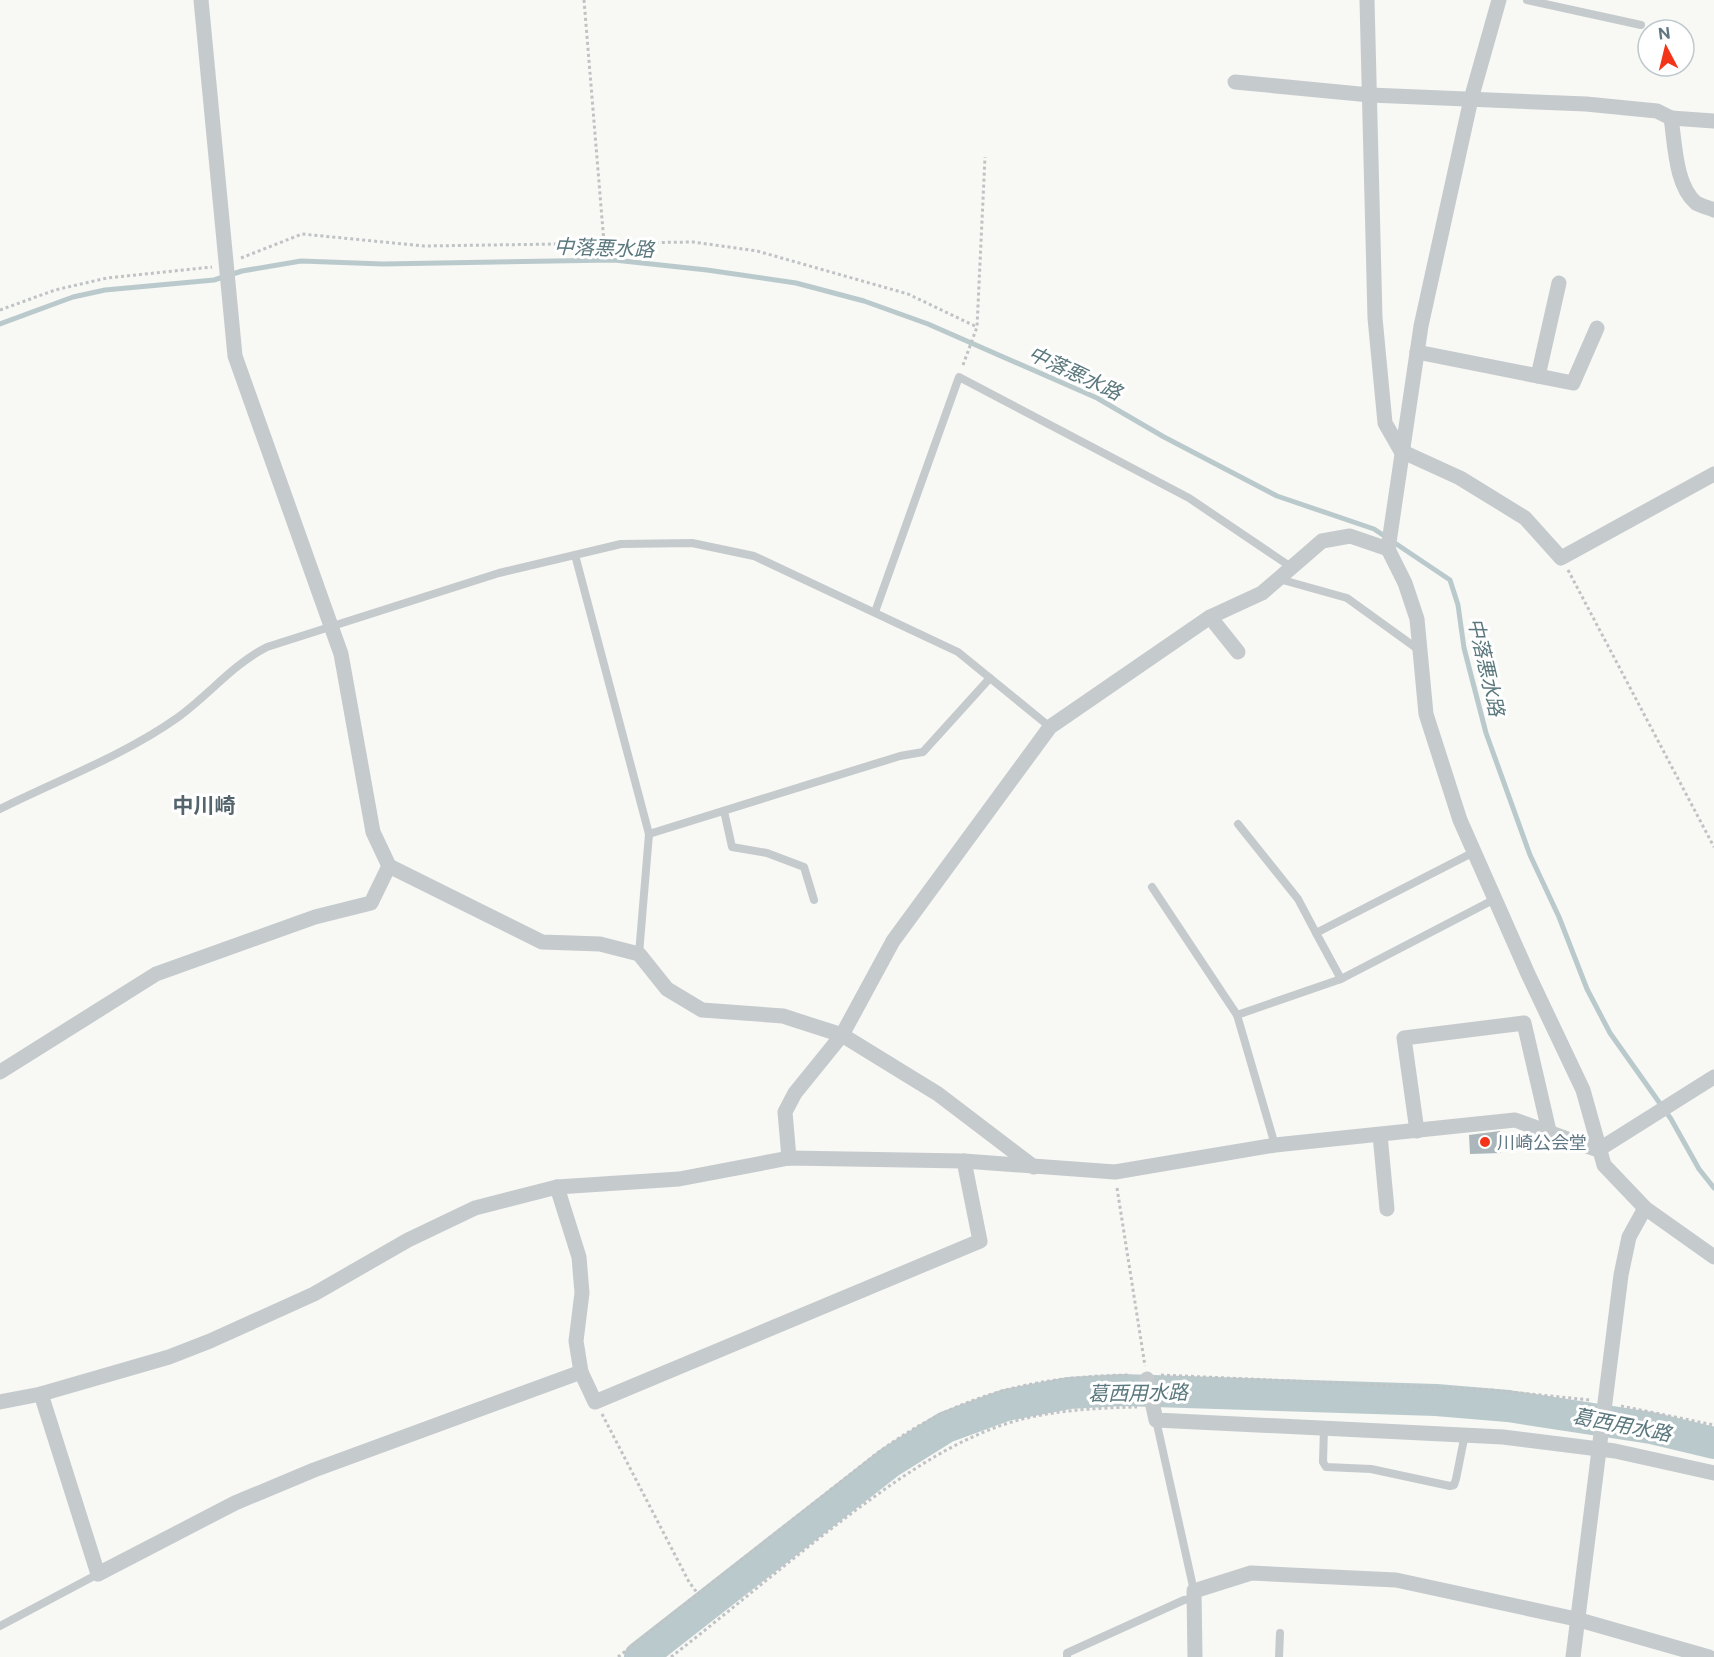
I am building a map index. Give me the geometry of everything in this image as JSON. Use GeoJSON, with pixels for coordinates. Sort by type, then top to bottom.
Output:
{"type":"FeatureCollection","features":[{"type":"Feature","properties":{"kind":"street"},"geometry":{"type":"LineString","coordinates":[[201,0],[235,356],[341,654],[372,832],[389,866],[542,942],[600,944],[639,954],[667,989],[702,1010],[783,1016],[842,1035],[938,1094],[1035,1167]]}},
{"type":"Feature","properties":{"kind":"street"},"geometry":{"type":"LineString","coordinates":[[1367,0],[1375,318],[1385,423],[1401,451],[1460,478],[1525,518],[1561,558],[1714,474]]}},
{"type":"Feature","properties":{"kind":"street"},"geometry":{"type":"LineString","coordinates":[[1499,0],[1471,99],[1417,352],[1388,549],[1405,583],[1417,620],[1426,714],[1460,820],[1583,1090],[1604,1166],[1645,1208],[1714,1257]]}},
{"type":"Feature","properties":{"kind":"street"},"geometry":{"type":"LineString","coordinates":[[1235,82],[1370,95],[1586,104],[1657,111],[1671,118],[1714,121]]}},
{"type":"Feature","properties":{"kind":"street"},"geometry":{"type":"LineString","coordinates":[[1671,118],[1681,176],[1688,193],[1697,204],[1714,210]]}},
{"type":"Feature","properties":{"kind":"street"},"geometry":{"type":"LineString","coordinates":[[1538,376],[1559,283]]}},
{"type":"Feature","properties":{"kind":"street"},"geometry":{"type":"LineString","coordinates":[[1417,352],[1573,383],[1597,328]]}},
{"type":"Feature","properties":{"kind":"street"},"geometry":{"type":"LineString","coordinates":[[789,1158],[785,1112],[795,1093],[842,1035],[893,941],[1050,727],[1210,617],[1262,593],[1322,541],[1350,536],[1388,549]]}},
{"type":"Feature","properties":{"kind":"street"},"geometry":{"type":"LineString","coordinates":[[1210,617],[1238,651]]}},
{"type":"Feature","properties":{"kind":"street"},"geometry":{"type":"LineString","coordinates":[[0,1072],[156,974],[315,917],[371,903],[389,866]]}},
{"type":"Feature","properties":{"kind":"street"},"geometry":{"type":"LineString","coordinates":[[1417,1131],[1404,1038],[1524,1023],[1549,1131]]}},
{"type":"Feature","properties":{"kind":"street"},"geometry":{"type":"LineString","coordinates":[[1598,1150],[1714,1077]]}},
{"type":"Feature","properties":{"kind":"street"},"geometry":{"type":"LineString","coordinates":[[0,1402],[41,1394],[169,1357],[314,1294],[408,1240],[475,1208],[557,1187],[679,1179],[789,1158],[964,1161],[1115,1172],[1275,1145],[1515,1120],[1598,1150]]}},
{"type":"Feature","properties":{"kind":"street"},"geometry":{"type":"LineString","coordinates":[[1380,1135],[1387,1209]]}},
{"type":"Feature","properties":{"kind":"street"},"geometry":{"type":"LineString","coordinates":[[557,1187],[579,1257],[582,1293],[576,1341],[582,1372],[595,1402],[980,1241],[964,1161]]}},
{"type":"Feature","properties":{"kind":"street"},"geometry":{"type":"LineString","coordinates":[[1573,1657],[1601,1430],[1597,1403],[1629,1237],[1645,1208]]}},
{"type":"Feature","properties":{"kind":"street"},"geometry":{"type":"LineString","coordinates":[[41,1394],[98,1574],[235,1503],[314,1470],[582,1372]]}},
{"type":"Feature","properties":{"kind":"street"},"geometry":{"type":"LineString","coordinates":[[1147,1376],[1146,1404],[1155,1420],[1465,1434],[1599,1448],[1714,1473]]}},
{"type":"Feature","properties":{"kind":"street"},"geometry":{"type":"LineString","coordinates":[[1195,1657],[1194,1595],[1251,1573],[1396,1580],[1576,1619],[1709,1657]]}},
{"type":"Feature","properties":{"kind":"lane"},"geometry":{"type":"LineString","coordinates":[[1527,0],[1636,24]]}},
{"type":"Feature","properties":{"kind":"lane"},"geometry":{"type":"LineString","coordinates":[[876,612],[959,377],[1189,498],[1291,567]]}},
{"type":"Feature","properties":{"kind":"lane"},"geometry":{"type":"LineString","coordinates":[[0,809],[97,762],[176,718],[246,657],[267,647],[332,626],[342,625],[499,573],[621,544],[692,543],[754,556],[958,652],[1050,727]]}},
{"type":"Feature","properties":{"kind":"lane"},"geometry":{"type":"LineString","coordinates":[[575,555],[649,834],[639,954]]}},
{"type":"Feature","properties":{"kind":"lane"},"geometry":{"type":"LineString","coordinates":[[1278,579],[1347,598],[1419,650]]}},
{"type":"Feature","properties":{"kind":"lane"},"geometry":{"type":"LineString","coordinates":[[649,834],[900,756],[923,752],[990,678]]}},
{"type":"Feature","properties":{"kind":"lane"},"geometry":{"type":"LineString","coordinates":[[724,811],[732,848],[767,853],[804,867],[813,900]]}},
{"type":"Feature","properties":{"kind":"lane"},"geometry":{"type":"LineString","coordinates":[[1238,824],[1298,899],[1341,979]]}},
{"type":"Feature","properties":{"kind":"lane"},"geometry":{"type":"LineString","coordinates":[[1316,933],[1474,852]]}},
{"type":"Feature","properties":{"kind":"lane"},"geometry":{"type":"LineString","coordinates":[[1152,887],[1237,1015],[1275,1145]]}},
{"type":"Feature","properties":{"kind":"lane"},"geometry":{"type":"LineString","coordinates":[[1237,1015],[1341,979],[1495,899]]}},
{"type":"Feature","properties":{"kind":"lane"},"geometry":{"type":"LineString","coordinates":[[1067,1657],[1067,1653],[1194,1595],[1155,1420]]}},
{"type":"Feature","properties":{"kind":"lane"},"geometry":{"type":"LineString","coordinates":[[1324,1428],[1323,1462],[1326,1467],[1371,1468],[1450,1486],[1454,1485],[1456,1479],[1465,1434]]}},
{"type":"Feature","properties":{"kind":"lane"},"geometry":{"type":"LineString","coordinates":[[0,1626],[98,1574]]}},
{"type":"Feature","properties":{"kind":"lane"},"geometry":{"type":"LineString","coordinates":[[1279,1657],[1280,1633]]}},
{"type":"Feature","properties":{"kind":"path"},"geometry":{"type":"LineString","coordinates":[[584,0],[604,243]]}},
{"type":"Feature","properties":{"kind":"path"},"geometry":{"type":"LineString","coordinates":[[959,377],[977,327],[985,157]]}},
{"type":"Feature","properties":{"kind":"path"},"geometry":{"type":"LineString","coordinates":[[0,310],[55,290],[107,278],[227,264],[302,234],[424,246],[693,242],[757,251],[908,294],[977,327]]}},
{"type":"Feature","properties":{"kind":"path"},"geometry":{"type":"LineString","coordinates":[[1561,558],[1714,848]]}},
{"type":"Feature","properties":{"kind":"path"},"geometry":{"type":"LineString","coordinates":[[1115,1172],[1147,1376]]}},
{"type":"Feature","properties":{"kind":"path"},"geometry":{"type":"LineString","coordinates":[[618,1657],[876,1454],[913,1430],[962,1404],[996,1392],[1056,1378],[1147,1376],[1491,1390],[1597,1403]]}},
{"type":"Feature","properties":{"kind":"path"},"geometry":{"type":"LineString","coordinates":[[595,1402],[688,1582],[698,1594]]}},
{"type":"Feature","properties":{"kind":"path"},"geometry":{"type":"LineString","coordinates":[[671,1657],[812,1542],[911,1470],[944,1451],[978,1434],[1024,1419],[1092,1408],[1146,1404]]}},
{"type":"Feature","properties":{"kind":"path"},"geometry":{"type":"LineString","coordinates":[[1621,1406],[1714,1425]]}},
{"type":"Feature","properties":{"kind":"building","name":"川崎公会堂"},"geometry":{"type":"Polygon","coordinates":[[[1500,1131],[1501,1153],[1470,1154],[1469,1135],[1500,1131]]]}},
{"type":"Feature","properties":{"kind":"waterway","name":"中落悪水路"},"geometry":{"type":"LineString","coordinates":[[0,324],[73,297],[105,290],[214,280],[242,271],[301,261],[383,264],[614,260],[796,283],[864,301],[928,324],[1097,398],[1164,437],[1277,496],[1374,529],[1450,580],[1458,605],[1464,648],[1486,733],[1530,855],[1559,917],[1587,989],[1610,1033],[1671,1119],[1699,1169],[1714,1188]]}},
{"type":"Feature","properties":{"kind":"waterway","name":"葛西用水路"},"geometry":{"type":"LineString","coordinates":[[640,1657],[890,1462],[946,1427],[1006,1405],[1069,1393],[1122,1390],[1436,1400],[1508,1406],[1651,1428],[1714,1443]]}},
{"type":"Feature","properties":{"kind":"place","name":"川崎公会堂"},"geometry":{"type":"Point","coordinates":[1485,1142]}},
{"type":"Feature","properties":{"kind":"district","name":"中川崎"},"geometry":{"type":"Point","coordinates":[204,805]}}]}
